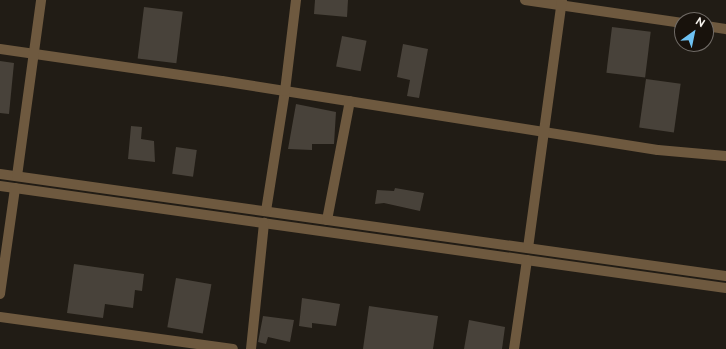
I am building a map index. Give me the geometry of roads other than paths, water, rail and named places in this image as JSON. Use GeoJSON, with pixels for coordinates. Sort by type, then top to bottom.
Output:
{"type":"FeatureCollection","features":[{"type":"Feature","properties":{"kind":"street"},"geometry":{"type":"LineString","coordinates":[[17,176],[41,0]]}},
{"type":"Feature","properties":{"kind":"street"},"geometry":{"type":"LineString","coordinates":[[266,211],[285,91],[296,0]]}},
{"type":"Feature","properties":{"kind":"street"},"geometry":{"type":"LineString","coordinates":[[525,0],[562,3],[674,22]]}},
{"type":"Feature","properties":{"kind":"street"},"geometry":{"type":"LineString","coordinates":[[528,248],[542,132],[562,3]]}},
{"type":"Feature","properties":{"kind":"street"},"geometry":{"type":"LineString","coordinates":[[714,27],[726,29]]}},
{"type":"Feature","properties":{"kind":"street"},"geometry":{"type":"LineString","coordinates":[[0,49],[285,91],[658,150],[726,156]]}},
{"type":"Feature","properties":{"kind":"street"},"geometry":{"type":"LineString","coordinates":[[327,220],[350,102]]}},
{"type":"Feature","properties":{"kind":"street"},"geometry":{"type":"LineString","coordinates":[[0,174],[726,276]]}},
{"type":"Feature","properties":{"kind":"street"},"geometry":{"type":"LineString","coordinates":[[0,186],[726,288]]}},
{"type":"Feature","properties":{"kind":"street"},"geometry":{"type":"LineString","coordinates":[[0,294],[15,188]]}},
{"type":"Feature","properties":{"kind":"street"},"geometry":{"type":"LineString","coordinates":[[251,349],[264,223]]}},
{"type":"Feature","properties":{"kind":"street"},"geometry":{"type":"LineString","coordinates":[[514,349],[527,260]]}},
{"type":"Feature","properties":{"kind":"street"},"geometry":{"type":"LineString","coordinates":[[0,317],[232,349]]}}]}
